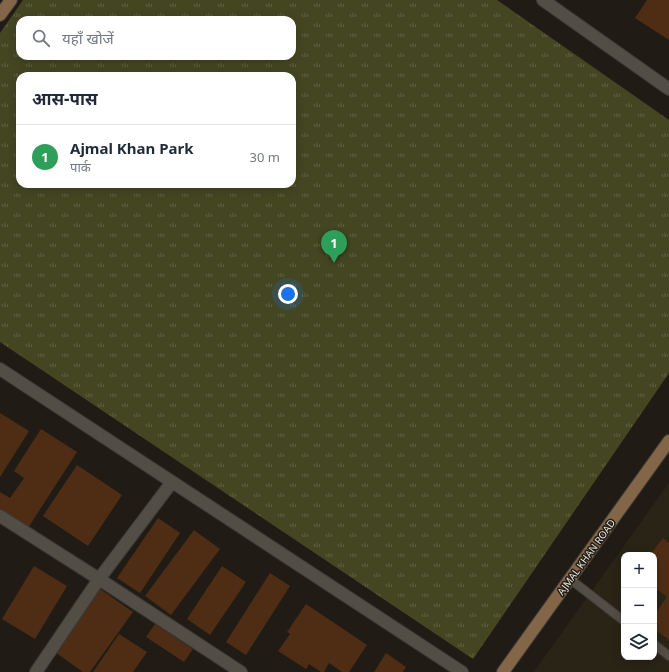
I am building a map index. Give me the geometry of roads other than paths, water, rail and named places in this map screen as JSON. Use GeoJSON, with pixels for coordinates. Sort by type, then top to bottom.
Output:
{"type":"FeatureCollection","features":[{"type":"Feature","properties":{"kind":"street"},"geometry":{"type":"LineString","coordinates":[[0,15],[11,0]]}},
{"type":"Feature","properties":{"kind":"street"},"geometry":{"type":"LineString","coordinates":[[543,0],[669,89]]}},
{"type":"Feature","properties":{"kind":"street"},"geometry":{"type":"LineString","coordinates":[[0,369],[462,672]]}},
{"type":"Feature","properties":{"kind":"street","name":"AJMAL KHAN ROAD"},"geometry":{"type":"LineString","coordinates":[[503,672],[669,441]]}},
{"type":"Feature","properties":{"kind":"street"},"geometry":{"type":"LineString","coordinates":[[36,672],[99,579],[173,483]]}},
{"type":"Feature","properties":{"kind":"street"},"geometry":{"type":"LineString","coordinates":[[0,516],[241,672]]}},
{"type":"Feature","properties":{"kind":"lane"},"geometry":{"type":"LineString","coordinates":[[570,579],[621,619]]}},
{"type":"Feature","properties":{"kind":"lane"},"geometry":{"type":"LineString","coordinates":[[657,646],[669,656]]}},
{"type":"Feature","properties":{"kind":"place","name":"Ajmal Khan Park"},"geometry":{"type":"Point","coordinates":[334,263]}}]}
